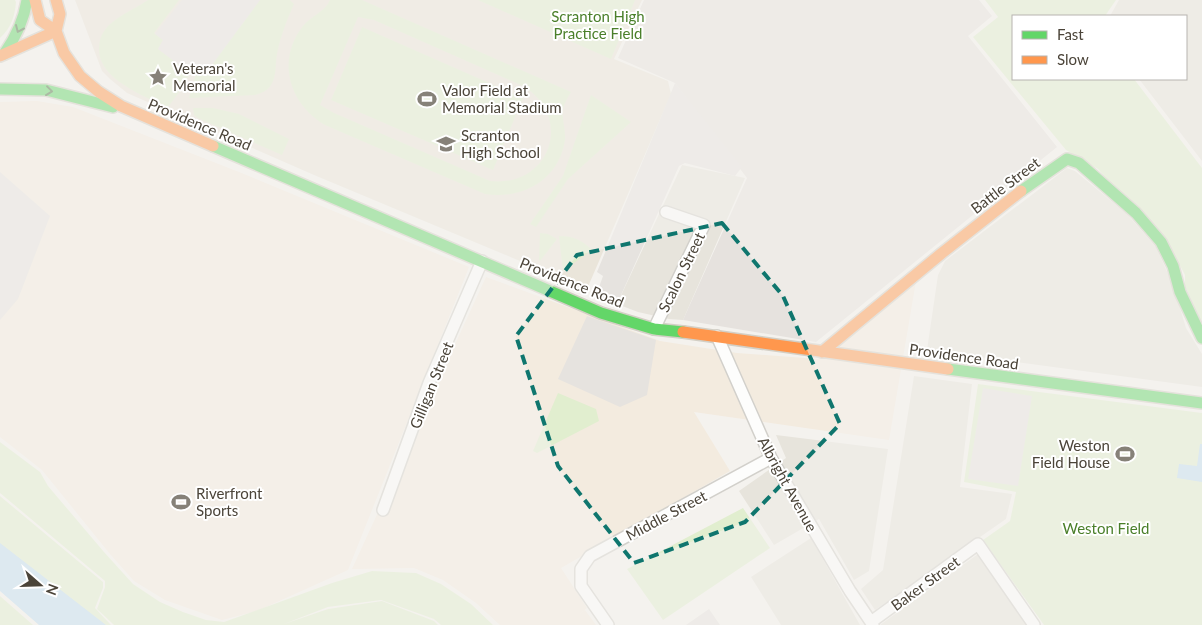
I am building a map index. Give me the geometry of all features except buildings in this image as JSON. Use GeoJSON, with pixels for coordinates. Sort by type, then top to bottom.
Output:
{"type":"FeatureCollection","features":[{"type":"Feature","properties":{"kind":"main road"},"geometry":{"type":"LineString","coordinates":[[2,55],[12,42],[22,23],[27,0]]}},
{"type":"Feature","properties":{"kind":"main road","name":"Providence Road"},"geometry":{"type":"LineString","coordinates":[[35,0],[40,20],[56,31]]}},
{"type":"Feature","properties":{"kind":"main road","name":"Providence Road"},"geometry":{"type":"LineString","coordinates":[[56,0],[60,14],[56,31],[64,54],[80,76],[109,100],[601,313],[654,329],[1202,402]]}},
{"type":"Feature","properties":{"kind":"main road"},"geometry":{"type":"LineString","coordinates":[[2,55],[56,31]]}},
{"type":"Feature","properties":{"kind":"main road"},"geometry":{"type":"LineString","coordinates":[[0,90],[59,92],[134,112]]}},
{"type":"Feature","properties":{"kind":"main road","name":"Battle Street"},"geometry":{"type":"LineString","coordinates":[[822,352],[972,229],[1040,177],[1067,159],[1080,163],[1136,213],[1161,242],[1173,266],[1180,292],[1202,338]]}},
{"type":"Feature","properties":{"kind":"street","name":"Scalon Street"},"geometry":{"type":"LineString","coordinates":[[654,329],[704,225],[666,212]]}},
{"type":"Feature","properties":{"kind":"street","name":"Gilligan Street"},"geometry":{"type":"LineString","coordinates":[[384,510],[429,383],[482,261]]}},
{"type":"Feature","properties":{"kind":"street","name":"Albright Avenue"},"geometry":{"type":"LineString","coordinates":[[717,336],[771,458],[850,591],[872,624]]}},
{"type":"Feature","properties":{"kind":"street","name":"Middle Street"},"geometry":{"type":"LineString","coordinates":[[608,625],[581,586],[581,569],[590,556],[771,458]]}},
{"type":"Feature","properties":{"kind":"street","name":"Baker Street"},"geometry":{"type":"LineString","coordinates":[[872,624],[978,544],[1034,625]]}},
{"type":"Feature","properties":{"kind":"highlighted area"},"geometry":{"type":"Polygon","coordinates":[[[722,223],[783,296],[840,424],[745,522],[634,563],[558,466],[516,336],[577,255],[722,223]]]}},
{"type":"Feature","properties":{"kind":"shaded area","name":"Scranton High School"},"geometry":{"type":"Polygon","coordinates":[[[75,0],[642,0],[614,59],[668,81],[671,94],[587,289],[314,175],[127,93],[102,71],[75,0]]]}},
{"type":"Feature","properties":{"kind":"shaded area"},"geometry":{"type":"Polygon","coordinates":[[[182,0],[260,0],[206,73],[197,66],[190,73],[158,49],[163,40],[155,34],[182,0]]]}},
{"type":"Feature","properties":{"kind":"shaded area"},"geometry":{"type":"Polygon","coordinates":[[[644,0],[979,0],[992,16],[968,36],[1057,147],[816,342],[683,320],[747,178],[675,83],[618,58],[644,0]]]}},
{"type":"Feature","properties":{"kind":"shaded area"},"geometry":{"type":"Polygon","coordinates":[[[1119,0],[1202,0],[1202,161],[1140,80],[1187,80],[1187,15],[1111,15],[1119,0]]]}},
{"type":"Feature","properties":{"kind":"shaded area"},"geometry":{"type":"Polygon","coordinates":[[[675,83],[742,167],[735,176],[685,163],[679,166],[617,304],[596,296],[603,276],[597,272],[675,83]]]}},
{"type":"Feature","properties":{"kind":"shaded area"},"geometry":{"type":"Polygon","coordinates":[[[37,101],[73,107],[244,174],[469,267],[348,570],[257,611],[222,620],[165,600],[134,581],[42,470],[0,437],[0,102],[37,101]]]}},
{"type":"Feature","properties":{"kind":"shaded area"},"geometry":{"type":"Polygon","coordinates":[[[682,165],[745,178],[683,320],[638,312],[617,304],[682,165]]]}},
{"type":"Feature","properties":{"kind":"shaded area"},"geometry":{"type":"Polygon","coordinates":[[[1067,168],[1075,171],[1127,214],[1156,247],[1173,285],[1186,328],[1202,354],[1202,387],[927,350],[938,275],[945,261],[1067,168]]]}},
{"type":"Feature","properties":{"kind":"shaded area"},"geometry":{"type":"Polygon","coordinates":[[[0,172],[50,216],[18,299],[0,320],[0,172]]]}},
{"type":"Feature","properties":{"kind":"shaded area"},"geometry":{"type":"Polygon","coordinates":[[[486,277],[660,341],[737,353],[818,359],[916,281],[889,440],[694,412],[730,471],[561,568],[587,608],[576,617],[585,610],[596,625],[500,625],[476,603],[443,580],[414,568],[352,569],[486,277]]]}},
{"type":"Feature","properties":{"kind":"shaded area"},"geometry":{"type":"Polygon","coordinates":[[[587,316],[656,340],[647,395],[620,407],[558,379],[587,316]]]}},
{"type":"Feature","properties":{"kind":"shaded area"},"geometry":{"type":"Polygon","coordinates":[[[914,376],[972,384],[960,487],[1012,494],[1006,519],[875,610],[861,589],[883,570],[914,376]]]}},
{"type":"Feature","properties":{"kind":"shaded area"},"geometry":{"type":"Polygon","coordinates":[[[983,388],[1032,396],[1018,486],[968,479],[983,388]]]}},
{"type":"Feature","properties":{"kind":"shaded area"},"geometry":{"type":"Polygon","coordinates":[[[776,435],[888,449],[869,571],[854,580],[819,519],[774,545],[739,491],[786,458],[776,435]]]}},
{"type":"Feature","properties":{"kind":"shaded area"},"geometry":{"type":"Polygon","coordinates":[[[811,538],[860,625],[781,625],[751,577],[811,538]]]}},
{"type":"Feature","properties":{"kind":"shaded area"},"geometry":{"type":"Polygon","coordinates":[[[978,554],[1027,625],[880,625],[978,554]]]}},
{"type":"Feature","properties":{"kind":"shaded area"},"geometry":{"type":"Polygon","coordinates":[[[709,609],[720,625],[686,625],[709,609]]]}},
{"type":"Feature","properties":{"kind":"green space"},"geometry":{"type":"Polygon","coordinates":[[[0,0],[15,0],[16,2],[12,22],[0,38],[0,0]]]}},
{"type":"Feature","properties":{"kind":"green space"},"geometry":{"type":"Polygon","coordinates":[[[148,0],[179,0],[154,33],[163,40],[158,49],[190,73],[168,107],[125,86],[106,69],[101,60],[100,42],[103,33],[109,25],[148,0]]]}},
{"type":"Feature","properties":{"kind":"green space"},"geometry":{"type":"Polygon","coordinates":[[[260,0],[290,0],[294,4],[280,41],[275,74],[271,85],[264,92],[255,95],[189,98],[198,67],[206,72],[260,0]]]}},
{"type":"Feature","properties":{"kind":"green space"},"geometry":{"type":"Polygon","coordinates":[[[330,0],[362,0],[571,92],[563,109],[565,140],[555,166],[537,184],[525,190],[512,194],[485,194],[325,125],[313,116],[295,93],[290,80],[289,67],[290,53],[295,39],[303,26],[330,0]],[[358,17],[320,105],[334,113],[490,181],[511,180],[528,173],[541,162],[549,147],[551,130],[548,114],[538,98],[521,85],[374,20],[358,17]]]}},
{"type":"Feature","properties":{"kind":"green space","name":"Scranton High Practice Field"},"geometry":{"type":"Polygon","coordinates":[[[478,0],[635,0],[611,59],[478,0]]]}},
{"type":"Feature","properties":{"kind":"green space"},"geometry":{"type":"Polygon","coordinates":[[[985,0],[1116,0],[1106,15],[1012,15],[1012,80],[1135,80],[1202,168],[1202,323],[1185,286],[1185,275],[1176,258],[1098,169],[1066,150],[973,37],[998,17],[985,0]]]}},
{"type":"Feature","properties":{"kind":"green space","name":"Valor Field at Memorial Stadium"},"geometry":{"type":"Polygon","coordinates":[[[362,27],[523,98],[493,170],[331,100],[362,27]]]}},
{"type":"Feature","properties":{"kind":"green space"},"geometry":{"type":"Polygon","coordinates":[[[591,95],[631,122],[568,179],[536,227],[530,224],[563,176],[591,95]]]}},
{"type":"Feature","properties":{"kind":"green space"},"geometry":{"type":"Polygon","coordinates":[[[193,108],[213,108],[239,114],[289,139],[282,155],[198,118],[194,115],[193,108]]]}},
{"type":"Feature","properties":{"kind":"green space"},"geometry":{"type":"Polygon","coordinates":[[[540,233],[548,234],[557,239],[540,261],[539,260],[540,233]]]}},
{"type":"Feature","properties":{"kind":"green space"},"geometry":{"type":"Polygon","coordinates":[[[559,236],[577,239],[592,250],[563,271],[559,236]]]}},
{"type":"Feature","properties":{"kind":"green space","name":"Weston Field"},"geometry":{"type":"Polygon","coordinates":[[[978,384],[1202,413],[1202,625],[1044,625],[983,540],[1010,521],[1016,492],[964,482],[978,384]]]}},
{"type":"Feature","properties":{"kind":"green space"},"geometry":{"type":"Polygon","coordinates":[[[558,393],[596,409],[599,421],[537,453],[533,451],[558,393]]]}},
{"type":"Feature","properties":{"kind":"green space"},"geometry":{"type":"Polygon","coordinates":[[[0,442],[40,472],[48,486],[133,584],[160,602],[183,612],[206,620],[224,622],[332,583],[372,571],[416,573],[441,584],[471,604],[493,625],[441,625],[434,619],[381,600],[328,607],[284,624],[328,609],[382,601],[434,621],[438,625],[114,625],[97,609],[105,587],[105,581],[0,493],[0,442]]]}},
{"type":"Feature","properties":{"kind":"green space"},"geometry":{"type":"Polygon","coordinates":[[[0,496],[103,582],[103,588],[95,608],[111,625],[84,625],[0,547],[0,496]]]}},
{"type":"Feature","properties":{"kind":"green space"},"geometry":{"type":"Polygon","coordinates":[[[743,508],[770,548],[663,620],[627,569],[743,508]]]}},
{"type":"Feature","properties":{"kind":"green space"},"geometry":{"type":"Polygon","coordinates":[[[0,596],[33,625],[0,625],[0,596]]]}},
{"type":"Feature","properties":{"kind":"water"},"geometry":{"type":"Polygon","coordinates":[[[1200,444],[1202,444],[1202,482],[1177,478],[1179,464],[1197,466],[1200,444]]]}},
{"type":"Feature","properties":{"kind":"water"},"geometry":{"type":"Polygon","coordinates":[[[0,543],[106,625],[39,625],[0,591],[0,543]]]}},
{"type":"Feature","properties":{"kind":"traffic: fast"},"geometry":{"type":"LineString","coordinates":[[4,54],[19,28],[27,0]]}},
{"type":"Feature","properties":{"kind":"traffic: fast"},"geometry":{"type":"LineString","coordinates":[[0,89],[46,90],[113,107]]}},
{"type":"Feature","properties":{"kind":"traffic: fast"},"geometry":{"type":"LineString","coordinates":[[213,146],[601,313],[654,329],[683,332]]}},
{"type":"Feature","properties":{"kind":"traffic: fast"},"geometry":{"type":"LineString","coordinates":[[1021,191],[1067,159],[1079,163],[1136,213],[1161,242],[1173,266],[1180,292],[1202,338]]}},
{"type":"Feature","properties":{"kind":"traffic: fast"},"geometry":{"type":"LineString","coordinates":[[948,369],[1202,403]]}},
{"type":"Feature","properties":{"kind":"traffic: slow"},"geometry":{"type":"LineString","coordinates":[[35,0],[40,20],[56,31],[64,53],[80,76],[99,92],[121,106],[213,146]]}},
{"type":"Feature","properties":{"kind":"traffic: slow"},"geometry":{"type":"LineString","coordinates":[[56,0],[60,14],[56,31]]}},
{"type":"Feature","properties":{"kind":"traffic: slow"},"geometry":{"type":"LineString","coordinates":[[0,56],[56,31]]}},
{"type":"Feature","properties":{"kind":"traffic: slow"},"geometry":{"type":"LineString","coordinates":[[822,352],[1021,191]]}},
{"type":"Feature","properties":{"kind":"traffic: slow"},"geometry":{"type":"LineString","coordinates":[[683,332],[948,369]]}},
{"type":"Feature","properties":{"kind":"place","name":"Veteran's Memorial"},"geometry":{"type":"Point","coordinates":[158,77]}},
{"type":"Feature","properties":{"kind":"place","name":"Valor Field at Memorial Stadium"},"geometry":{"type":"Point","coordinates":[427,99]}},
{"type":"Feature","properties":{"kind":"place","name":"Scranton High School"},"geometry":{"type":"Point","coordinates":[446,144]}},
{"type":"Feature","properties":{"kind":"place","name":"Weston Field House"},"geometry":{"type":"Point","coordinates":[1125,454]}},
{"type":"Feature","properties":{"kind":"place","name":"Riverfront Sports"},"geometry":{"type":"Point","coordinates":[181,502]}}]}
